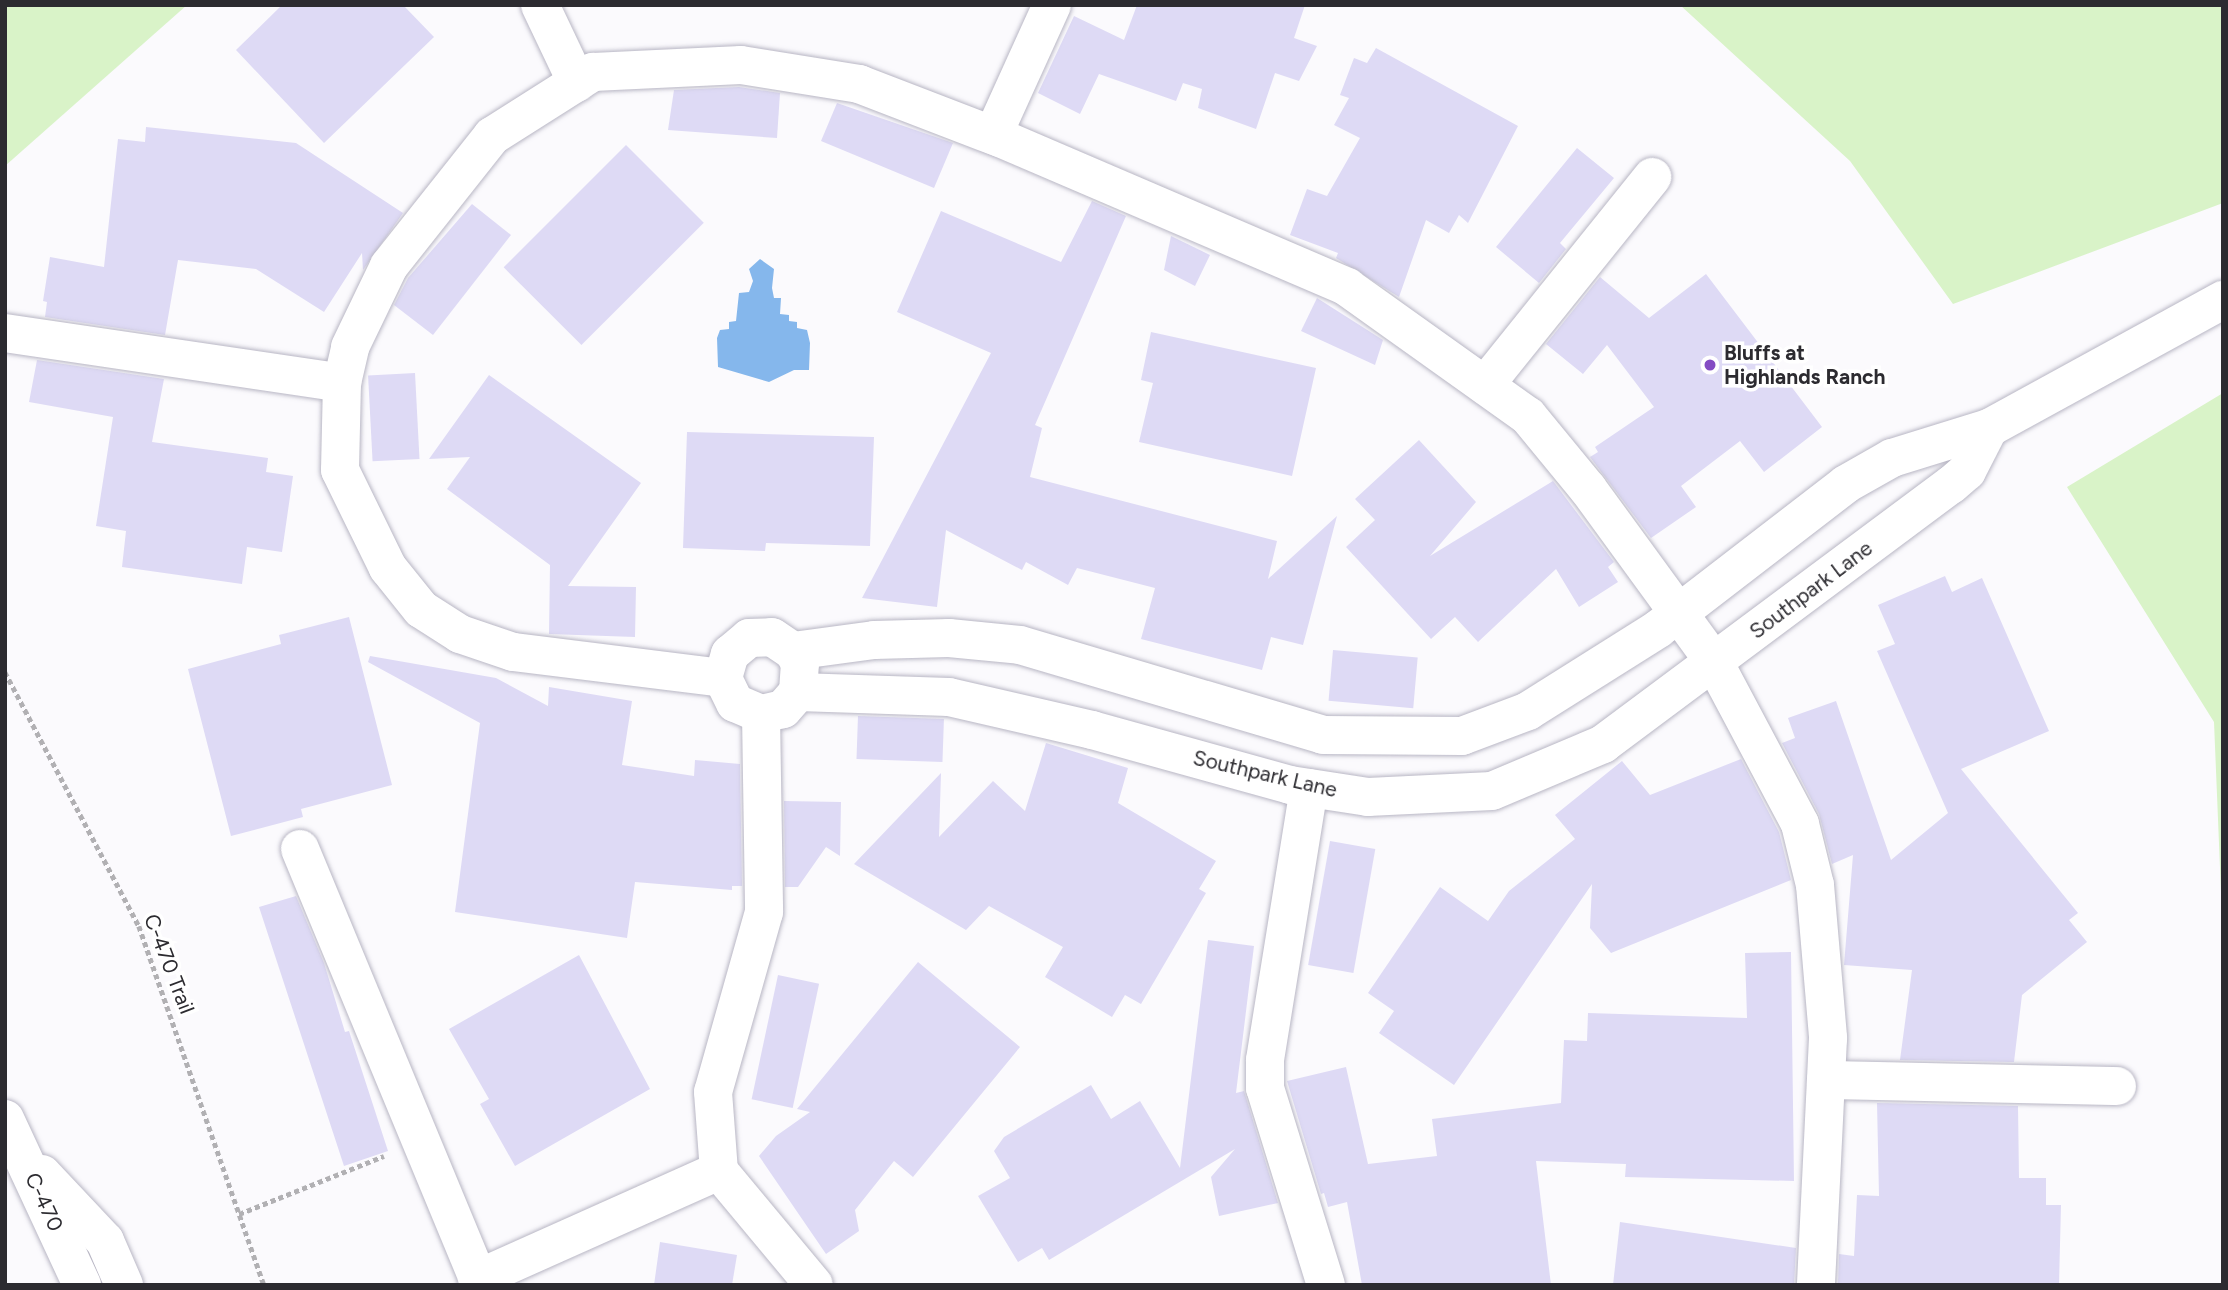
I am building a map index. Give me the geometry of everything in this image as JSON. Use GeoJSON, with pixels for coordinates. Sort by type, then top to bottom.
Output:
{"type":"FeatureCollection","features":[{"type":"Feature","properties":{"kind":"main road"},"geometry":{"type":"LineString","coordinates":[[540,5],[577,83]]}},
{"type":"Feature","properties":{"kind":"main road"},"geometry":{"type":"LineString","coordinates":[[993,135],[1052,5]]}},
{"type":"Feature","properties":{"kind":"main road"},"geometry":{"type":"LineString","coordinates":[[723,678],[513,652],[460,634],[421,609],[388,568],[340,470],[342,383],[350,347],[389,266],[492,136],[593,72],[741,65],[859,84],[993,135],[1347,287],[1528,416],[1680,612],[1714,662],[1800,824],[1815,886],[1828,1038],[1816,1285]]}},
{"type":"Feature","properties":{"kind":"main road"},"geometry":{"type":"LineString","coordinates":[[1485,385],[1652,177]]}},
{"type":"Feature","properties":{"kind":"main road"},"geometry":{"type":"LineString","coordinates":[[793,651],[911,639],[1020,645],[1323,735],[1408,739],[1462,736],[1528,711],[1680,612],[1846,484],[1892,458],[1989,428],[2223,300]]}},
{"type":"Feature","properties":{"kind":"main road"},"geometry":{"type":"LineString","coordinates":[[5,333],[342,383]]}},
{"type":"Feature","properties":{"kind":"main road","name":"Southpark Lane"},"geometry":{"type":"LineString","coordinates":[[798,692],[949,697],[1309,788],[1368,797],[1492,791],[1603,744],[1951,485],[1967,471],[1989,428]]}},
{"type":"Feature","properties":{"kind":"main road"},"geometry":{"type":"LineString","coordinates":[[772,637],[793,651],[800,663],[798,692],[783,709],[761,714],[735,703],[723,678],[730,654],[749,638],[772,637]]}},
{"type":"Feature","properties":{"kind":"main road"},"geometry":{"type":"LineString","coordinates":[[761,714],[764,912],[713,1092],[719,1171],[814,1285]]}},
{"type":"Feature","properties":{"kind":"main road"},"geometry":{"type":"LineString","coordinates":[[1309,788],[1265,1060],[1265,1088],[1326,1285]]}},
{"type":"Feature","properties":{"kind":"main road"},"geometry":{"type":"LineString","coordinates":[[300,849],[479,1282],[719,1171]]}},
{"type":"Feature","properties":{"kind":"main road"},"geometry":{"type":"LineString","coordinates":[[1826,1080],[2117,1086]]}},
{"type":"Feature","properties":{"kind":"main road"},"geometry":{"type":"LineString","coordinates":[[12,1134],[105,1241],[124,1285]]}},
{"type":"Feature","properties":{"kind":"main road","name":"C-470"},"geometry":{"type":"LineString","coordinates":[[12,1134],[82,1285]]}},
{"type":"Feature","properties":{"kind":"path","name":"C-470 Trail"},"geometry":{"type":"LineString","coordinates":[[5,671],[139,926],[264,1285]]}},
{"type":"Feature","properties":{"kind":"path"},"geometry":{"type":"LineString","coordinates":[[239,1214],[421,1142]]}},
{"type":"Feature","properties":{"kind":"green space"},"geometry":{"type":"Polygon","coordinates":[[[5,5],[187,5],[5,166],[5,5]]]}},
{"type":"Feature","properties":{"kind":"green space"},"geometry":{"type":"Polygon","coordinates":[[[1680,5],[2223,5],[2223,203],[1953,304],[1850,161],[1680,5]]]}},
{"type":"Feature","properties":{"kind":"green space"},"geometry":{"type":"Polygon","coordinates":[[[2223,393],[2223,941],[2214,722],[2067,487],[2223,393]]]}},
{"type":"Feature","properties":{"kind":"water"},"geometry":{"type":"Polygon","coordinates":[[[760,259],[774,269],[772,288],[774,298],[781,298],[780,314],[789,315],[789,321],[797,322],[797,328],[807,330],[810,343],[809,370],[794,370],[769,382],[718,367],[717,338],[720,330],[729,329],[729,322],[736,321],[739,293],[749,292],[753,281],[749,269],[760,259]]]}},
{"type":"Feature","properties":{"kind":"building"},"geometry":{"type":"Polygon","coordinates":[[[282,5],[403,5],[434,37],[324,143],[236,50],[282,5]]]}},
{"type":"Feature","properties":{"kind":"building"},"geometry":{"type":"Polygon","coordinates":[[[1137,5],[1305,5],[1294,38],[1317,46],[1299,81],[1275,73],[1256,129],[1198,108],[1202,89],[1183,83],[1176,101],[1099,74],[1080,114],[1038,93],[1074,16],[1124,40],[1137,5]]]}},
{"type":"Feature","properties":{"kind":"building"},"geometry":{"type":"Polygon","coordinates":[[[1376,48],[1518,126],[1468,223],[1459,215],[1449,233],[1426,220],[1399,297],[1336,258],[1338,253],[1290,235],[1307,189],[1327,196],[1360,138],[1334,125],[1349,98],[1340,95],[1354,58],[1367,63],[1376,48]]]}},
{"type":"Feature","properties":{"kind":"building"},"geometry":{"type":"Polygon","coordinates":[[[739,87],[780,93],[777,138],[668,130],[674,90],[739,87]]]}},
{"type":"Feature","properties":{"kind":"building"},"geometry":{"type":"Polygon","coordinates":[[[837,103],[953,143],[934,188],[821,141],[837,103]]]}},
{"type":"Feature","properties":{"kind":"building"},"geometry":{"type":"Polygon","coordinates":[[[146,127],[296,143],[403,213],[363,270],[362,253],[324,312],[256,269],[178,260],[165,335],[45,317],[47,302],[43,301],[50,257],[104,267],[118,139],[145,142],[146,127]]]}},
{"type":"Feature","properties":{"kind":"building"},"geometry":{"type":"Polygon","coordinates":[[[626,145],[704,223],[581,345],[504,267],[626,145]]]}},
{"type":"Feature","properties":{"kind":"building"},"geometry":{"type":"Polygon","coordinates":[[[1577,148],[1614,178],[1560,243],[1566,249],[1539,283],[1496,247],[1577,148]]]}},
{"type":"Feature","properties":{"kind":"building"},"geometry":{"type":"Polygon","coordinates":[[[1092,201],[1126,216],[1035,425],[1042,428],[1030,477],[1277,541],[1268,579],[1337,516],[1303,645],[1271,637],[1262,670],[1141,639],[1155,588],[1077,568],[1068,585],[1026,562],[1022,570],[946,530],[937,607],[862,598],[991,353],[897,312],[941,211],[1061,262],[1092,201]]]}},
{"type":"Feature","properties":{"kind":"building"},"geometry":{"type":"Polygon","coordinates":[[[472,204],[511,235],[433,335],[394,305],[408,278],[472,204]]]}},
{"type":"Feature","properties":{"kind":"building"},"geometry":{"type":"Polygon","coordinates":[[[1171,236],[1210,255],[1195,286],[1164,270],[1171,236]]]}},
{"type":"Feature","properties":{"kind":"building"},"geometry":{"type":"Polygon","coordinates":[[[1706,274],[1822,427],[1764,472],[1740,441],[1681,486],[1696,507],[1651,538],[1590,457],[1598,452],[1595,447],[1654,407],[1607,345],[1583,374],[1546,344],[1600,277],[1649,318],[1706,274]]]}},
{"type":"Feature","properties":{"kind":"building"},"geometry":{"type":"Polygon","coordinates":[[[1317,298],[1383,340],[1375,365],[1301,331],[1317,298]]]}},
{"type":"Feature","properties":{"kind":"building"},"geometry":{"type":"Polygon","coordinates":[[[1151,332],[1316,368],[1292,476],[1139,442],[1153,383],[1141,380],[1151,332]]]}},
{"type":"Feature","properties":{"kind":"building"},"geometry":{"type":"Polygon","coordinates":[[[37,360],[164,379],[152,442],[268,458],[266,472],[293,476],[282,552],[247,547],[242,584],[122,567],[126,531],[96,526],[113,417],[29,402],[37,360]]]}},
{"type":"Feature","properties":{"kind":"building"},"geometry":{"type":"Polygon","coordinates":[[[415,373],[420,459],[373,461],[368,375],[415,373]]]}},
{"type":"Feature","properties":{"kind":"building"},"geometry":{"type":"Polygon","coordinates":[[[489,375],[641,483],[568,586],[636,587],[635,637],[549,634],[550,565],[447,489],[470,457],[429,459],[489,375]]]}},
{"type":"Feature","properties":{"kind":"building"},"geometry":{"type":"Polygon","coordinates":[[[687,432],[874,437],[870,546],[766,543],[765,551],[683,548],[687,432]]]}},
{"type":"Feature","properties":{"kind":"building"},"geometry":{"type":"Polygon","coordinates":[[[1419,440],[1476,502],[1430,556],[1553,481],[1614,562],[1608,567],[1618,582],[1579,607],[1556,569],[1478,642],[1455,617],[1431,639],[1346,547],[1375,520],[1355,499],[1419,440]]]}},
{"type":"Feature","properties":{"kind":"building"},"geometry":{"type":"Polygon","coordinates":[[[1945,576],[1952,592],[1982,578],[2049,731],[1961,769],[2078,913],[2069,920],[2087,942],[2022,995],[2014,1062],[1900,1060],[1912,970],[1844,965],[1853,855],[1832,864],[1819,814],[1782,743],[1795,738],[1788,718],[1836,701],[1891,860],[1948,813],[1877,651],[1895,644],[1878,605],[1945,576]]]}},
{"type":"Feature","properties":{"kind":"building"},"geometry":{"type":"Polygon","coordinates":[[[349,617],[392,785],[301,809],[303,817],[231,836],[188,669],[281,644],[279,635],[349,617]]]}},
{"type":"Feature","properties":{"kind":"building"},"geometry":{"type":"Polygon","coordinates":[[[1333,650],[1418,657],[1413,708],[1329,701],[1333,650]]]}},
{"type":"Feature","properties":{"kind":"building"},"geometry":{"type":"Polygon","coordinates":[[[370,656],[496,678],[548,706],[549,687],[632,701],[622,765],[694,776],[695,760],[740,764],[742,886],[732,886],[732,890],[635,882],[627,938],[455,912],[480,723],[368,662],[370,656]]]}},
{"type":"Feature","properties":{"kind":"building"},"geometry":{"type":"Polygon","coordinates":[[[858,716],[944,719],[942,762],[856,759],[858,716]]]}},
{"type":"Feature","properties":{"kind":"building"},"geometry":{"type":"Polygon","coordinates":[[[1046,743],[1128,768],[1118,803],[1216,861],[1199,889],[1206,893],[1141,1004],[1125,995],[1112,1017],[1045,977],[1063,947],[989,906],[966,930],[854,864],[941,773],[939,837],[993,781],[1025,811],[1046,743]]]}},
{"type":"Feature","properties":{"kind":"building"},"geometry":{"type":"Polygon","coordinates":[[[1741,759],[1779,832],[1791,880],[1611,953],[1590,928],[1592,884],[1454,1085],[1379,1033],[1394,1011],[1368,993],[1440,887],[1488,921],[1509,891],[1575,839],[1555,815],[1622,761],[1650,795],[1741,759]]]}},
{"type":"Feature","properties":{"kind":"building"},"geometry":{"type":"Polygon","coordinates":[[[784,801],[841,802],[840,856],[826,847],[798,887],[785,887],[784,801]]]}},
{"type":"Feature","properties":{"kind":"building"},"geometry":{"type":"Polygon","coordinates":[[[1330,841],[1375,849],[1353,973],[1308,965],[1330,841]]]}},
{"type":"Feature","properties":{"kind":"building"},"geometry":{"type":"Polygon","coordinates":[[[296,896],[324,963],[345,1032],[349,1031],[388,1151],[344,1166],[259,907],[296,896]]]}},
{"type":"Feature","properties":{"kind":"building"},"geometry":{"type":"Polygon","coordinates":[[[1208,940],[1254,946],[1236,1093],[1244,1091],[1278,1203],[1219,1216],[1211,1177],[1235,1149],[1049,1260],[1042,1248],[1018,1262],[978,1196],[1010,1178],[994,1151],[1004,1137],[1091,1085],[1111,1119],[1140,1101],[1180,1168],[1208,940]]]}},
{"type":"Feature","properties":{"kind":"building"},"geometry":{"type":"Polygon","coordinates":[[[1791,952],[1794,1181],[1625,1177],[1626,1164],[1536,1161],[1551,1285],[1362,1285],[1347,1202],[1328,1207],[1324,1193],[1321,1194],[1287,1081],[1346,1067],[1368,1164],[1437,1156],[1432,1119],[1561,1103],[1564,1040],[1587,1041],[1588,1013],[1747,1018],[1745,953],[1791,952]]]}},
{"type":"Feature","properties":{"kind":"building"},"geometry":{"type":"Polygon","coordinates":[[[579,955],[650,1089],[515,1166],[480,1104],[489,1099],[449,1029],[579,955]]]}},
{"type":"Feature","properties":{"kind":"building"},"geometry":{"type":"Polygon","coordinates":[[[918,962],[1020,1047],[913,1177],[894,1161],[855,1210],[859,1231],[826,1254],[759,1156],[776,1136],[810,1112],[797,1109],[918,962]]]}},
{"type":"Feature","properties":{"kind":"building"},"geometry":{"type":"Polygon","coordinates":[[[778,975],[819,984],[793,1108],[752,1099],[778,975]]]}},
{"type":"Feature","properties":{"kind":"building"},"geometry":{"type":"Polygon","coordinates":[[[1877,1103],[2018,1106],[2019,1178],[2046,1178],[2046,1205],[2061,1205],[2059,1285],[1838,1285],[1839,1254],[1854,1256],[1857,1195],[1879,1196],[1877,1103]]]}},
{"type":"Feature","properties":{"kind":"building"},"geometry":{"type":"Polygon","coordinates":[[[1620,1222],[1796,1248],[1794,1285],[1613,1285],[1620,1222]]]}},
{"type":"Feature","properties":{"kind":"building"},"geometry":{"type":"Polygon","coordinates":[[[660,1242],[737,1255],[732,1285],[654,1285],[660,1242]]]}},
{"type":"Feature","properties":{"kind":"place","name":"Bluffs at Highlands Ranch"},"geometry":{"type":"Point","coordinates":[1710,365]}}]}
